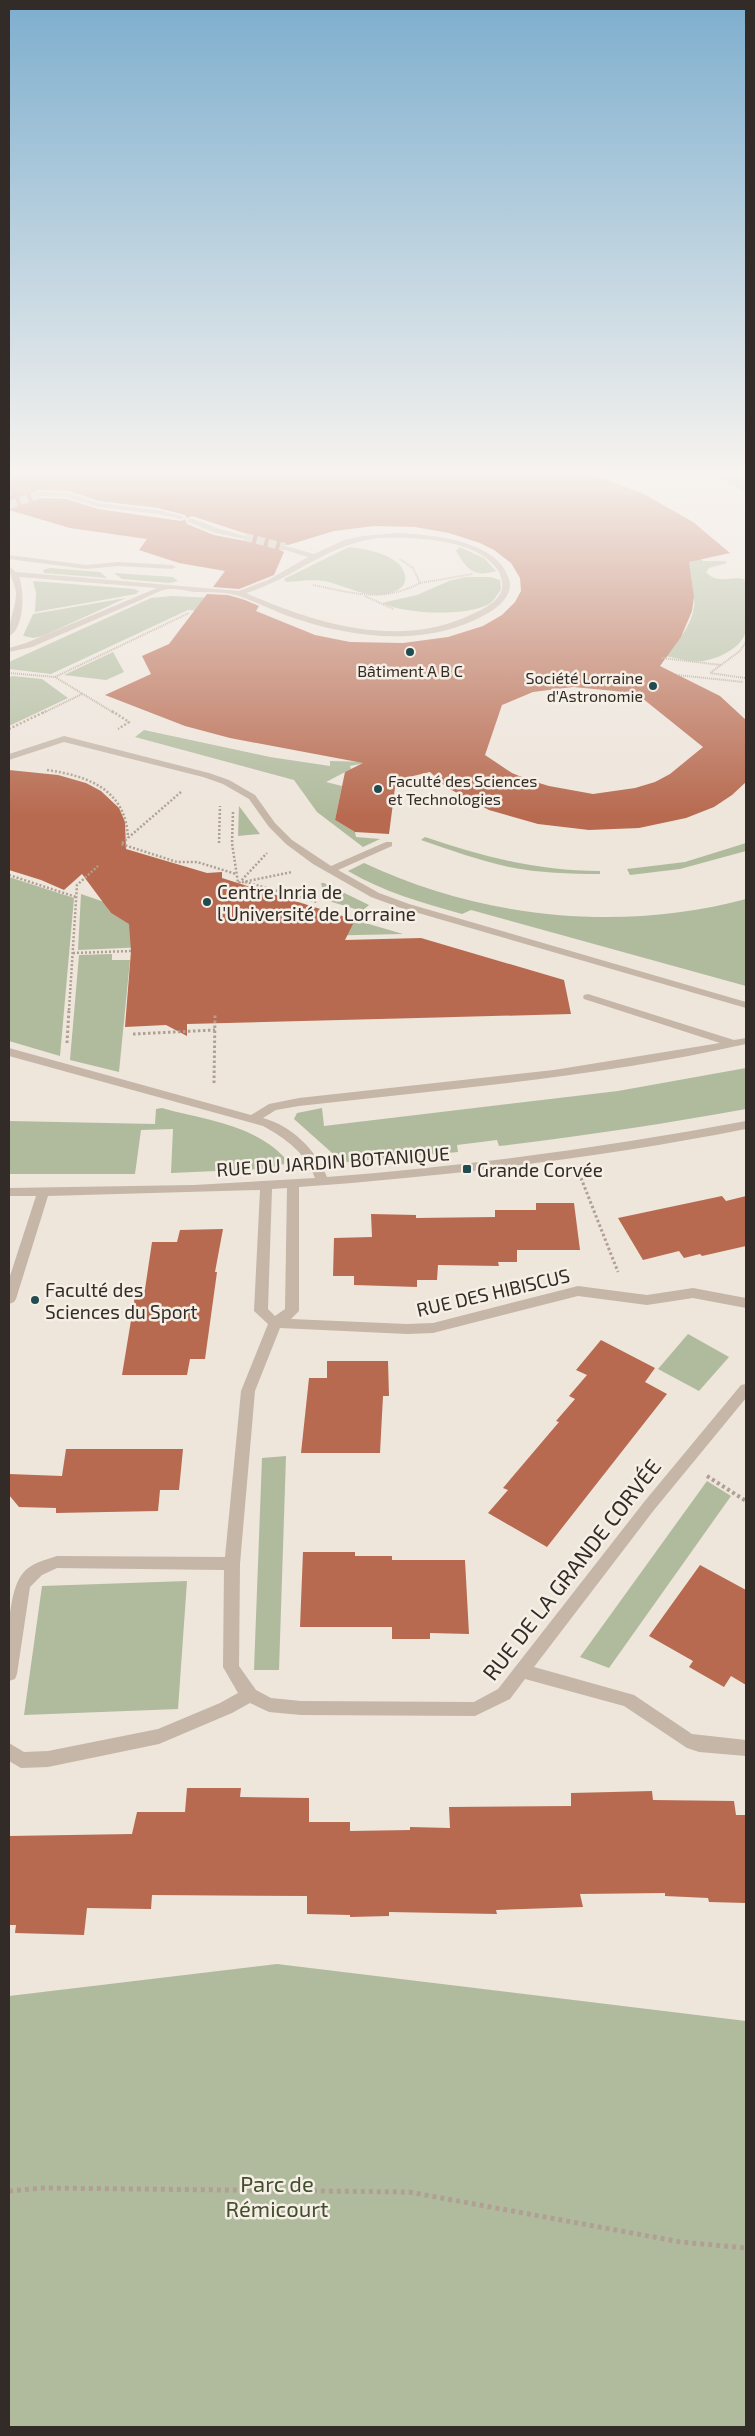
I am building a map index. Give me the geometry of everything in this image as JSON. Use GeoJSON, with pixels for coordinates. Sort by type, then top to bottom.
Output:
{"type":"FeatureCollection","features":[{"type":"Feature","properties":{"kind":"street"},"geometry":{"type":"LineString","coordinates":[[9,634],[21,597],[19,589]]}},
{"type":"Feature","properties":{"kind":"street"},"geometry":{"type":"LineString","coordinates":[[9,650],[29,645],[162,589]]}},
{"type":"Feature","properties":{"kind":"street"},"geometry":{"type":"LineString","coordinates":[[191,589],[239,592],[256,589]]}},
{"type":"Feature","properties":{"kind":"street"},"geometry":{"type":"LineString","coordinates":[[239,592],[286,613],[341,629],[417,633],[435,631],[467,621],[500,601],[505,589]]}},
{"type":"Feature","properties":{"kind":"street"},"geometry":{"type":"LineString","coordinates":[[9,757],[64,739],[206,775],[242,790],[252,797],[272,825],[289,842],[330,870],[375,895],[405,906],[746,1005]]}},
{"type":"Feature","properties":{"kind":"street"},"geometry":{"type":"LineString","coordinates":[[330,870],[389,844]]}},
{"type":"Feature","properties":{"kind":"street"},"geometry":{"type":"LineString","coordinates":[[588,997],[734,1044]]}},
{"type":"Feature","properties":{"kind":"street"},"geometry":{"type":"LineString","coordinates":[[253,1119],[272,1107],[299,1102],[554,1074],[696,1052],[746,1040]]}},
{"type":"Feature","properties":{"kind":"street"},"geometry":{"type":"LineString","coordinates":[[9,1052],[253,1119],[283,1131],[297,1142],[319,1170],[323,1182]]}},
{"type":"Feature","properties":{"kind":"street","name":"RUE DU JARDIN BOTANIQUE"},"geometry":{"type":"LineString","coordinates":[[9,1192],[266,1186],[323,1182],[467,1169],[572,1155],[746,1126]]}},
{"type":"Feature","properties":{"kind":"street","name":"RUE DE LA GRANDE CORVÉE"},"geometry":{"type":"LineString","coordinates":[[293,1184],[292,1311],[275,1323],[248,1391],[232,1564],[231,1667],[239,1682],[250,1695],[269,1705],[301,1708],[475,1708],[504,1694],[649,1506],[746,1389]]}},
{"type":"Feature","properties":{"kind":"street"},"geometry":{"type":"LineString","coordinates":[[266,1186],[261,1311],[275,1323]]}},
{"type":"Feature","properties":{"kind":"street"},"geometry":{"type":"LineString","coordinates":[[9,1299],[43,1192]]}},
{"type":"Feature","properties":{"kind":"street","name":"RUE DES HIBISCUS"},"geometry":{"type":"LineString","coordinates":[[275,1323],[407,1329],[433,1328],[578,1290],[647,1300],[693,1293],[746,1303]]}},
{"type":"Feature","properties":{"kind":"street"},"geometry":{"type":"LineString","coordinates":[[9,1674],[23,1585],[28,1575],[41,1567],[57,1562],[232,1564]]}},
{"type":"Feature","properties":{"kind":"street"},"geometry":{"type":"LineString","coordinates":[[523,1671],[628,1700],[687,1740],[699,1744],[746,1748]]}},
{"type":"Feature","properties":{"kind":"street"},"geometry":{"type":"LineString","coordinates":[[9,1751],[21,1760],[48,1759],[159,1736],[226,1708],[250,1695]]}},
{"type":"Feature","properties":{"kind":"path"},"geometry":{"type":"LineString","coordinates":[[327,589],[376,597],[395,595],[408,589]]}},
{"type":"Feature","properties":{"kind":"path"},"geometry":{"type":"LineString","coordinates":[[54,677],[192,611]]}},
{"type":"Feature","properties":{"kind":"path"},"geometry":{"type":"LineString","coordinates":[[677,675],[744,680],[710,673],[740,651],[746,642]]}},
{"type":"Feature","properties":{"kind":"path"},"geometry":{"type":"LineString","coordinates":[[662,658],[722,665]]}},
{"type":"Feature","properties":{"kind":"path"},"geometry":{"type":"LineString","coordinates":[[9,673],[54,677],[129,722],[93,745]]}},
{"type":"Feature","properties":{"kind":"path"},"geometry":{"type":"LineString","coordinates":[[9,729],[82,694]]}},
{"type":"Feature","properties":{"kind":"path"},"geometry":{"type":"LineString","coordinates":[[42,769],[76,775],[107,791],[118,802],[125,813],[129,825],[128,839]]}},
{"type":"Feature","properties":{"kind":"path"},"geometry":{"type":"LineString","coordinates":[[186,788],[121,844],[178,862],[197,862],[236,874]]}},
{"type":"Feature","properties":{"kind":"path"},"geometry":{"type":"LineString","coordinates":[[219,843],[220,803]]}},
{"type":"Feature","properties":{"kind":"path"},"geometry":{"type":"LineString","coordinates":[[233,807],[232,843],[238,883]]}},
{"type":"Feature","properties":{"kind":"path"},"geometry":{"type":"LineString","coordinates":[[238,883],[267,853]]}},
{"type":"Feature","properties":{"kind":"path"},"geometry":{"type":"LineString","coordinates":[[67,1048],[76,896],[78,885],[98,866]]}},
{"type":"Feature","properties":{"kind":"path"},"geometry":{"type":"LineString","coordinates":[[238,883],[288,874]]}},
{"type":"Feature","properties":{"kind":"path"},"geometry":{"type":"LineString","coordinates":[[9,875],[76,896]]}},
{"type":"Feature","properties":{"kind":"path"},"geometry":{"type":"LineString","coordinates":[[245,882],[317,902]]}},
{"type":"Feature","properties":{"kind":"path"},"geometry":{"type":"LineString","coordinates":[[73,953],[131,951]]}},
{"type":"Feature","properties":{"kind":"path"},"geometry":{"type":"LineString","coordinates":[[214,1085],[215,1014]]}},
{"type":"Feature","properties":{"kind":"path"},"geometry":{"type":"LineString","coordinates":[[133,1034],[215,1030]]}},
{"type":"Feature","properties":{"kind":"path"},"geometry":{"type":"LineString","coordinates":[[572,1155],[629,1298]]}},
{"type":"Feature","properties":{"kind":"path"},"geometry":{"type":"LineString","coordinates":[[685,1462],[746,1501]]}},
{"type":"Feature","properties":{"kind":"path"},"geometry":{"type":"LineString","coordinates":[[9,2191],[44,2188],[409,2192],[681,2242],[746,2248]]}},
{"type":"Feature","properties":{"kind":"green space"},"geometry":{"type":"Polygon","coordinates":[[[35,589],[130,589],[139,591],[136,594],[35,612],[35,589]]]}},
{"type":"Feature","properties":{"kind":"green space"},"geometry":{"type":"Polygon","coordinates":[[[349,589],[399,589],[393,592],[376,595],[349,589]]]}},
{"type":"Feature","properties":{"kind":"green space"},"geometry":{"type":"Polygon","coordinates":[[[431,589],[501,589],[489,604],[466,611],[419,612],[404,610],[382,603],[417,595],[431,589]]]}},
{"type":"Feature","properties":{"kind":"green space"},"geometry":{"type":"Polygon","coordinates":[[[691,589],[747,589],[748,612],[744,637],[735,647],[723,655],[710,660],[695,661],[665,656],[681,637],[690,621],[693,613],[694,597],[691,589]]]}},
{"type":"Feature","properties":{"kind":"green space"},"geometry":{"type":"Polygon","coordinates":[[[172,596],[216,598],[248,614],[188,610],[51,674],[9,669],[9,662],[151,598],[172,596]]]}},
{"type":"Feature","properties":{"kind":"green space"},"geometry":{"type":"Polygon","coordinates":[[[126,598],[43,636],[34,638],[23,636],[33,614],[126,598]]]}},
{"type":"Feature","properties":{"kind":"green space"},"geometry":{"type":"Polygon","coordinates":[[[113,652],[124,672],[106,680],[64,675],[113,652]]]}},
{"type":"Feature","properties":{"kind":"green space"},"geometry":{"type":"Polygon","coordinates":[[[12,676],[42,679],[68,698],[9,726],[9,678],[12,676]]]}},
{"type":"Feature","properties":{"kind":"green space"},"geometry":{"type":"Polygon","coordinates":[[[144,730],[270,757],[330,766],[330,761],[371,762],[350,766],[351,769],[326,782],[342,786],[335,820],[355,832],[356,837],[380,839],[363,847],[317,812],[294,780],[135,737],[144,730]]]}},
{"type":"Feature","properties":{"kind":"green space"},"geometry":{"type":"Polygon","coordinates":[[[239,806],[260,834],[238,836],[239,806]]]}},
{"type":"Feature","properties":{"kind":"green space"},"geometry":{"type":"Polygon","coordinates":[[[425,837],[490,857],[533,866],[600,871],[600,874],[554,873],[509,867],[421,840],[425,837]]]}},
{"type":"Feature","properties":{"kind":"green space"},"geometry":{"type":"Polygon","coordinates":[[[746,843],[746,851],[680,869],[630,875],[627,869],[685,862],[746,843]]]}},
{"type":"Feature","properties":{"kind":"green space"},"geometry":{"type":"Polygon","coordinates":[[[364,863],[409,882],[455,897],[503,908],[552,914],[601,917],[650,915],[698,909],[746,899],[746,986],[471,910],[462,914],[418,901],[375,885],[348,871],[364,863]]]}},
{"type":"Feature","properties":{"kind":"green space"},"geometry":{"type":"Polygon","coordinates":[[[9,877],[74,898],[60,1056],[9,1041],[9,877]]]}},
{"type":"Feature","properties":{"kind":"green space"},"geometry":{"type":"Polygon","coordinates":[[[321,883],[369,905],[362,911],[322,899],[324,894],[321,883]]]}},
{"type":"Feature","properties":{"kind":"green space"},"geometry":{"type":"Polygon","coordinates":[[[81,894],[113,905],[108,909],[111,913],[168,946],[78,950],[81,894]]]}},
{"type":"Feature","properties":{"kind":"green space"},"geometry":{"type":"Polygon","coordinates":[[[355,920],[403,934],[314,936],[355,920]]]}},
{"type":"Feature","properties":{"kind":"green space"},"geometry":{"type":"Polygon","coordinates":[[[112,954],[112,960],[130,960],[119,1072],[70,1060],[79,955],[112,954]]]}},
{"type":"Feature","properties":{"kind":"green space"},"geometry":{"type":"Polygon","coordinates":[[[746,1068],[746,1109],[654,1125],[499,1146],[497,1140],[457,1145],[458,1152],[347,1162],[340,1160],[294,1119],[297,1113],[322,1108],[324,1126],[618,1091],[746,1068]]]}},
{"type":"Feature","properties":{"kind":"green space"},"geometry":{"type":"Polygon","coordinates":[[[162,1108],[243,1130],[272,1146],[284,1157],[284,1164],[264,1169],[171,1173],[173,1129],[141,1130],[135,1174],[9,1174],[9,1121],[155,1124],[156,1109],[162,1108]]]}},
{"type":"Feature","properties":{"kind":"green space"},"geometry":{"type":"Polygon","coordinates":[[[688,1334],[729,1357],[699,1391],[658,1369],[688,1334]]]}},
{"type":"Feature","properties":{"kind":"green space"},"geometry":{"type":"Polygon","coordinates":[[[286,1456],[279,1670],[254,1670],[262,1458],[286,1456]]]}},
{"type":"Feature","properties":{"kind":"green space"},"geometry":{"type":"Polygon","coordinates":[[[707,1481],[731,1496],[609,1668],[580,1657],[707,1481]]]}},
{"type":"Feature","properties":{"kind":"green space"},"geometry":{"type":"Polygon","coordinates":[[[187,1581],[178,1709],[24,1715],[42,1586],[187,1581]]]}},
{"type":"Feature","properties":{"kind":"green space","name":"Parc de Rémicourt"},"geometry":{"type":"Polygon","coordinates":[[[277,1964],[746,2021],[746,2427],[9,2427],[9,1996],[277,1964]]]}},
{"type":"Feature","properties":{"kind":"building","name":"Bâtiment A B C"},"geometry":{"type":"Polygon","coordinates":[[[521,589],[693,589],[692,611],[681,637],[660,666],[720,696],[746,720],[746,782],[732,795],[714,807],[686,818],[639,828],[589,830],[538,824],[489,810],[446,787],[430,772],[396,780],[389,834],[355,832],[335,820],[345,772],[363,763],[230,738],[185,726],[105,695],[151,674],[142,656],[169,644],[207,594],[228,595],[245,600],[259,606],[256,611],[315,635],[350,642],[403,643],[448,637],[483,626],[502,615],[515,602],[521,589]],[[573,687],[533,692],[502,705],[485,755],[512,773],[529,780],[549,786],[593,794],[635,788],[655,782],[670,774],[703,747],[642,698],[615,691],[573,687]]]}},
{"type":"Feature","properties":{"kind":"building","name":"Centre Inria de l'Université de Lorraine"},"geometry":{"type":"Polygon","coordinates":[[[9,770],[58,775],[86,783],[101,791],[119,808],[125,822],[126,849],[207,873],[222,872],[222,878],[355,920],[345,940],[421,938],[564,980],[571,1014],[187,1024],[187,1036],[166,1025],[125,1027],[131,951],[129,924],[111,913],[82,874],[64,890],[41,880],[9,870],[9,770]]]}},
{"type":"Feature","properties":{"kind":"building"},"geometry":{"type":"Polygon","coordinates":[[[722,1196],[726,1201],[746,1196],[746,1246],[684,1258],[679,1251],[643,1260],[618,1218],[722,1196]]]}},
{"type":"Feature","properties":{"kind":"building"},"geometry":{"type":"Polygon","coordinates":[[[536,1203],[574,1203],[580,1250],[517,1250],[517,1262],[498,1262],[499,1266],[438,1265],[437,1280],[417,1280],[417,1287],[354,1285],[354,1276],[333,1276],[334,1238],[372,1237],[371,1214],[416,1215],[416,1218],[495,1217],[495,1210],[536,1210],[536,1203]]]}},
{"type":"Feature","properties":{"kind":"building"},"geometry":{"type":"Polygon","coordinates":[[[223,1229],[215,1272],[217,1272],[205,1359],[190,1359],[187,1375],[122,1375],[135,1296],[144,1296],[152,1242],[177,1242],[180,1230],[223,1229]]]}},
{"type":"Feature","properties":{"kind":"building"},"geometry":{"type":"Polygon","coordinates":[[[601,1340],[655,1368],[645,1382],[667,1394],[547,1547],[488,1513],[508,1490],[503,1488],[559,1422],[556,1421],[575,1399],[569,1396],[587,1375],[576,1370],[601,1340]]]}},
{"type":"Feature","properties":{"kind":"building"},"geometry":{"type":"Polygon","coordinates":[[[327,1361],[388,1361],[389,1396],[383,1396],[380,1453],[301,1453],[309,1378],[327,1378],[327,1361]]]}},
{"type":"Feature","properties":{"kind":"building"},"geometry":{"type":"Polygon","coordinates":[[[66,1449],[183,1449],[179,1490],[160,1490],[158,1511],[56,1513],[56,1508],[19,1507],[9,1495],[9,1474],[62,1476],[66,1449]]]}},
{"type":"Feature","properties":{"kind":"building"},"geometry":{"type":"Polygon","coordinates":[[[303,1552],[355,1552],[355,1556],[392,1556],[392,1560],[465,1560],[469,1634],[430,1633],[430,1639],[392,1639],[392,1627],[300,1627],[303,1552]]]}},
{"type":"Feature","properties":{"kind":"building"},"geometry":{"type":"Polygon","coordinates":[[[700,1565],[746,1590],[746,1685],[731,1676],[724,1687],[689,1667],[693,1661],[649,1636],[700,1565]]]}},
{"type":"Feature","properties":{"kind":"building"},"geometry":{"type":"Polygon","coordinates":[[[187,1788],[241,1788],[240,1797],[309,1798],[309,1822],[350,1822],[350,1831],[410,1830],[410,1827],[450,1828],[449,1807],[571,1806],[571,1793],[652,1791],[653,1800],[734,1801],[736,1815],[746,1815],[746,1903],[709,1902],[708,1898],[665,1896],[665,1893],[580,1894],[583,1907],[496,1910],[497,1914],[389,1912],[389,1916],[350,1917],[350,1915],[307,1914],[307,1896],[152,1895],[151,1909],[87,1908],[84,1935],[15,1933],[16,1925],[9,1925],[9,1836],[132,1834],[137,1812],[185,1812],[187,1788]]]}},
{"type":"Feature","properties":{"kind":"place","name":"Bâtiment A B C"},"geometry":{"type":"Point","coordinates":[410,652]}},
{"type":"Feature","properties":{"kind":"place","name":"Société Lorraine d'Astronomie"},"geometry":{"type":"Point","coordinates":[653,686]}},
{"type":"Feature","properties":{"kind":"place","name":"Faculté des Sciences et Technologies"},"geometry":{"type":"Point","coordinates":[378,789]}},
{"type":"Feature","properties":{"kind":"place","name":"Centre Inria de l'Université de Lorraine"},"geometry":{"type":"Point","coordinates":[207,902]}},
{"type":"Feature","properties":{"kind":"place","name":"Grande Corvée"},"geometry":{"type":"Point","coordinates":[467,1169]}},
{"type":"Feature","properties":{"kind":"place","name":"Faculté des Sciences du Sport"},"geometry":{"type":"Point","coordinates":[35,1300]}}]}
